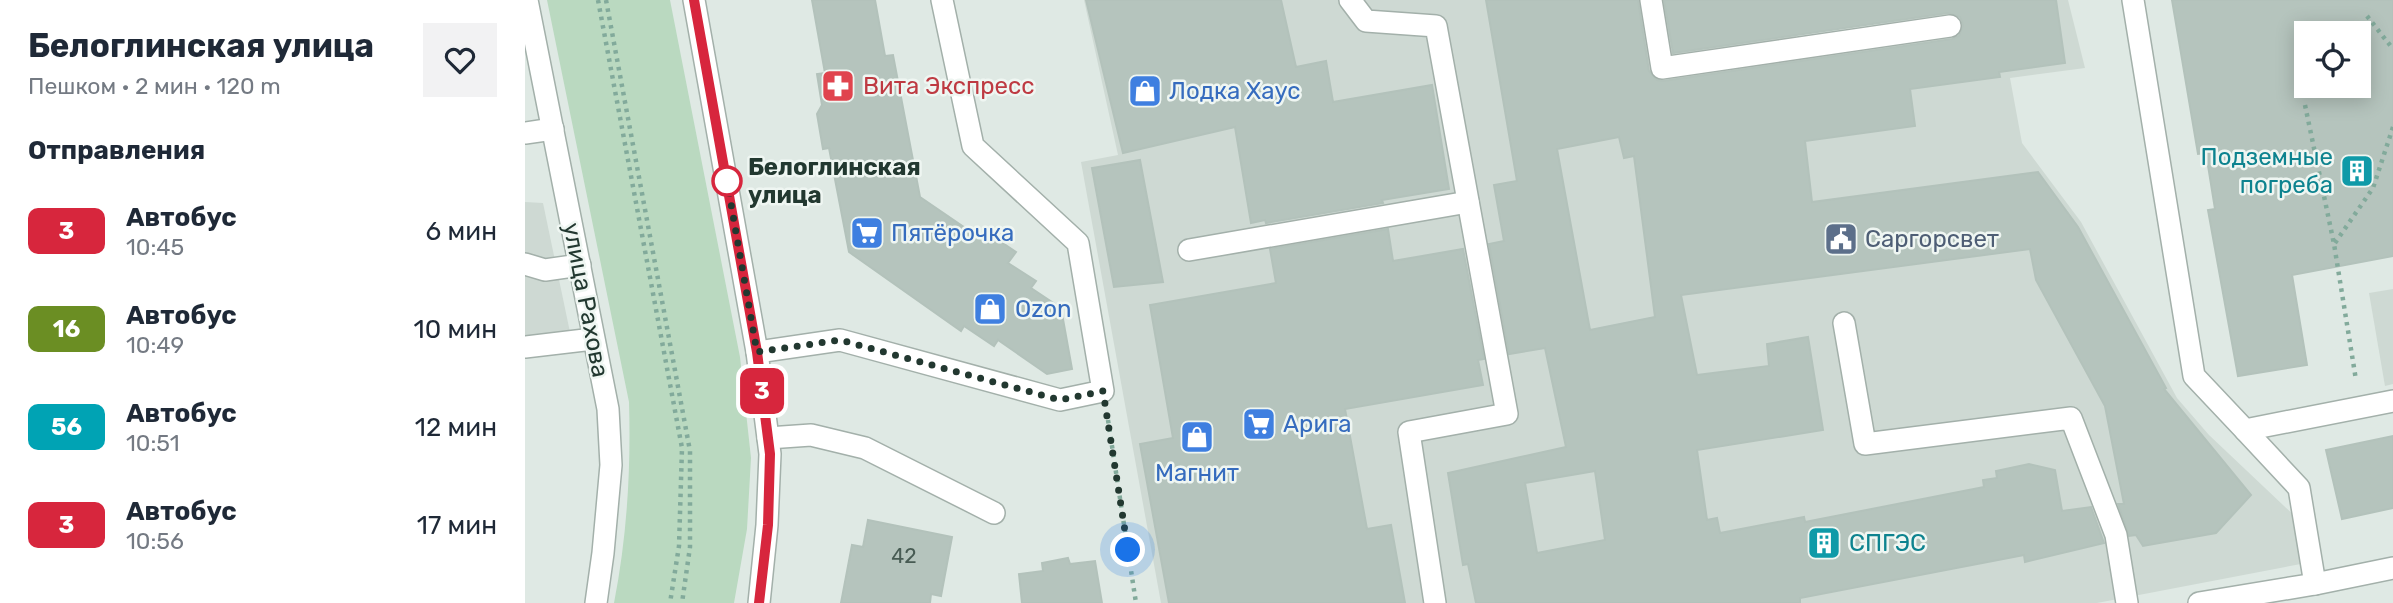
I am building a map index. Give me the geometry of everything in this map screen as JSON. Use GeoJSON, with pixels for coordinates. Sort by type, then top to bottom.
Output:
{"type":"FeatureCollection","features":[{"type":"Feature","properties":{"kind":"street","name":"улица Рахова"},"geometry":{"type":"LineString","coordinates":[[527,0],[608,409],[611,465],[596,603]]}},
{"type":"Feature","properties":{"kind":"street"},"geometry":{"type":"LineString","coordinates":[[694,0],[757,352],[770,454],[768,525],[759,603]]}},
{"type":"Feature","properties":{"kind":"street"},"geometry":{"type":"LineString","coordinates":[[757,352],[840,340],[1060,400],[1103,391],[1078,243],[973,146],[942,0]]}},
{"type":"Feature","properties":{"kind":"street"},"geometry":{"type":"LineString","coordinates":[[1350,0],[1366,21],[1436,26],[1507,414],[1409,432],[1435,603]]}},
{"type":"Feature","properties":{"kind":"street"},"geometry":{"type":"LineString","coordinates":[[1651,0],[1662,68],[1949,26]]}},
{"type":"Feature","properties":{"kind":"street"},"geometry":{"type":"LineString","coordinates":[[2133,0],[2193,376],[2299,488],[2315,584]]}},
{"type":"Feature","properties":{"kind":"street"},"geometry":{"type":"LineString","coordinates":[[525,133],[553,129]]}},
{"type":"Feature","properties":{"kind":"street"},"geometry":{"type":"LineString","coordinates":[[1189,250],[1468,202]]}},
{"type":"Feature","properties":{"kind":"street"},"geometry":{"type":"LineString","coordinates":[[525,264],[545,270],[580,265]]}},
{"type":"Feature","properties":{"kind":"street"},"geometry":{"type":"LineString","coordinates":[[1845,323],[1865,444],[2071,418],[2116,535],[2127,603]]}},
{"type":"Feature","properties":{"kind":"street"},"geometry":{"type":"LineString","coordinates":[[525,347],[593,339]]}},
{"type":"Feature","properties":{"kind":"street"},"geometry":{"type":"LineString","coordinates":[[2245,430],[2393,401]]}},
{"type":"Feature","properties":{"kind":"street"},"geometry":{"type":"LineString","coordinates":[[768,438],[811,435],[865,448],[994,513]]}},
{"type":"Feature","properties":{"kind":"street"},"geometry":{"type":"LineString","coordinates":[[2200,603],[2393,568]]}},
{"type":"Feature","properties":{"kind":"path"},"geometry":{"type":"LineString","coordinates":[[597,0],[682,448],[679,546],[670,603]]}},
{"type":"Feature","properties":{"kind":"path"},"geometry":{"type":"LineString","coordinates":[[606,0],[690,451],[690,547],[682,603]]}},
{"type":"Feature","properties":{"kind":"path"},"geometry":{"type":"LineString","coordinates":[[2367,16],[2393,49]]}},
{"type":"Feature","properties":{"kind":"path"},"geometry":{"type":"LineString","coordinates":[[2305,105],[2334,244],[2360,409]]}},
{"type":"Feature","properties":{"kind":"path"},"geometry":{"type":"LineString","coordinates":[[2334,244],[2373,188],[2393,127]]}},
{"type":"Feature","properties":{"kind":"path"},"geometry":{"type":"LineString","coordinates":[[1103,391],[1136,603]]}},
{"type":"Feature","properties":{"kind":"shaded area"},"geometry":{"type":"Polygon","coordinates":[[[1084,0],[1760,0],[1790,10],[1797,42],[1991,0],[2068,0],[2085,68],[2010,78],[2022,143],[2081,222],[2177,398],[2209,435],[2300,521],[2306,563],[2097,603],[1161,603],[1081,162],[1118,155],[1084,0]]]}},
{"type":"Feature","properties":{"kind":"shaded area"},"geometry":{"type":"Polygon","coordinates":[[[525,202],[543,203],[571,337],[525,338],[525,202]]]}},
{"type":"Feature","properties":{"kind":"shaded area"},"geometry":{"type":"Polygon","coordinates":[[[2393,289],[2393,384],[2385,386],[2369,293],[2393,289]]]}},
{"type":"Feature","properties":{"kind":"green space"},"geometry":{"type":"Polygon","coordinates":[[[547,0],[670,0],[740,357],[751,458],[747,529],[734,603],[614,603],[627,503],[629,402],[547,0]]]}},
{"type":"Feature","properties":{"kind":"building"},"geometry":{"type":"Polygon","coordinates":[[[812,0],[875,0],[885,56],[893,55],[920,197],[980,238],[985,231],[1016,252],[1008,263],[1036,281],[1031,288],[1061,308],[1072,369],[1047,374],[998,340],[994,346],[964,326],[961,331],[849,252],[829,148],[823,149],[817,114],[822,105],[817,74],[825,73],[812,0]]]}},
{"type":"Feature","properties":{"kind":"building"},"geometry":{"type":"Polygon","coordinates":[[[1086,0],[1281,0],[1296,67],[1326,61],[1333,102],[1432,85],[1449,189],[1382,200],[1383,203],[1266,223],[1265,220],[1251,223],[1235,127],[1123,153],[1086,0]]]}},
{"type":"Feature","properties":{"kind":"building"},"geometry":{"type":"Polygon","coordinates":[[[1486,0],[1638,0],[1649,71],[1657,80],[1663,81],[1952,39],[1959,36],[1963,25],[1960,17],[1948,13],[1673,53],[1664,0],[2056,0],[2065,63],[1999,72],[2000,77],[1910,89],[1915,126],[1805,141],[1812,202],[2038,172],[2078,227],[2166,388],[2164,389],[2251,495],[2216,533],[2143,546],[2136,535],[2129,536],[2118,504],[2124,504],[2105,406],[2036,280],[2030,249],[1681,295],[1697,375],[1769,366],[1767,344],[1808,337],[1823,430],[1697,450],[1707,520],[1717,518],[1720,533],[1804,517],[1805,522],[1984,487],[1983,480],[1997,478],[1996,471],[2029,464],[2055,470],[2062,511],[2091,507],[2104,543],[2025,562],[2024,555],[1800,598],[1800,603],[1476,603],[1468,564],[1463,565],[1448,473],[1566,447],[1545,348],[1509,354],[1489,244],[1504,241],[1494,185],[1517,181],[1486,0]],[[1619,137],[1557,149],[1590,330],[1655,317],[1634,156],[1624,158],[1619,137]],[[1595,471],[1525,483],[1537,553],[1605,540],[1595,471]]]}},
{"type":"Feature","properties":{"kind":"building"},"geometry":{"type":"Polygon","coordinates":[[[2172,0],[2393,0],[2393,256],[2292,275],[2307,365],[2238,376],[2208,210],[2215,209],[2206,153],[2198,154],[2172,0]]]}},
{"type":"Feature","properties":{"kind":"building"},"geometry":{"type":"Polygon","coordinates":[[[1140,160],[1163,282],[1114,287],[1092,168],[1140,160]]]}},
{"type":"Feature","properties":{"kind":"building","name":"Арига"},"geometry":{"type":"Polygon","coordinates":[[[1388,229],[1393,261],[1463,249],[1484,359],[1478,360],[1483,385],[1345,409],[1367,529],[1391,525],[1405,603],[1169,603],[1140,444],[1173,438],[1150,305],[1276,283],[1270,249],[1388,229]]]}},
{"type":"Feature","properties":{"kind":"building"},"geometry":{"type":"Polygon","coordinates":[[[2393,436],[2393,508],[2342,519],[2326,450],[2393,436]]]}},
{"type":"Feature","properties":{"kind":"building"},"geometry":{"type":"Polygon","coordinates":[[[868,520],[952,537],[941,596],[931,594],[930,603],[841,603],[852,545],[863,547],[868,520]]]}},
{"type":"Feature","properties":{"kind":"building"},"geometry":{"type":"Polygon","coordinates":[[[1068,558],[1070,564],[1095,561],[1102,603],[1022,603],[1019,574],[1043,571],[1042,563],[1068,558]]]}},
{"type":"Feature","properties":{"kind":"bus line","name":"3"},"geometry":{"type":"LineString","coordinates":[[694,0],[757,352],[770,454],[768,525],[759,603]]}},
{"type":"Feature","properties":{"kind":"place","name":"Вита Экспресс"},"geometry":{"type":"Point","coordinates":[838,86]}},
{"type":"Feature","properties":{"kind":"place","name":"Лодка Хаус"},"geometry":{"type":"Point","coordinates":[1145,91]}},
{"type":"Feature","properties":{"kind":"place","name":"Подземные погреба"},"geometry":{"type":"Point","coordinates":[2357,171]}},
{"type":"Feature","properties":{"kind":"place","name":"Белоглинская улица"},"geometry":{"type":"Point","coordinates":[727,181]}},
{"type":"Feature","properties":{"kind":"place","name":"Пятёрочка"},"geometry":{"type":"Point","coordinates":[867,233]}},
{"type":"Feature","properties":{"kind":"place","name":"Саргорсвет"},"geometry":{"type":"Point","coordinates":[1841,239]}},
{"type":"Feature","properties":{"kind":"place","name":"Ozon"},"geometry":{"type":"Point","coordinates":[990,309]}},
{"type":"Feature","properties":{"kind":"place","name":"Арига"},"geometry":{"type":"Point","coordinates":[1259,424]}},
{"type":"Feature","properties":{"kind":"place","name":"Магнит"},"geometry":{"type":"Point","coordinates":[1197,437]}},
{"type":"Feature","properties":{"kind":"place","name":"СПГЭС"},"geometry":{"type":"Point","coordinates":[1824,543]}},
{"type":"Feature","properties":{"kind":"route"},"geometry":{"type":"LineString","coordinates":[[727,181],[757,352],[840,340],[1060,400],[1103,391],[1128,550]]}}]}
